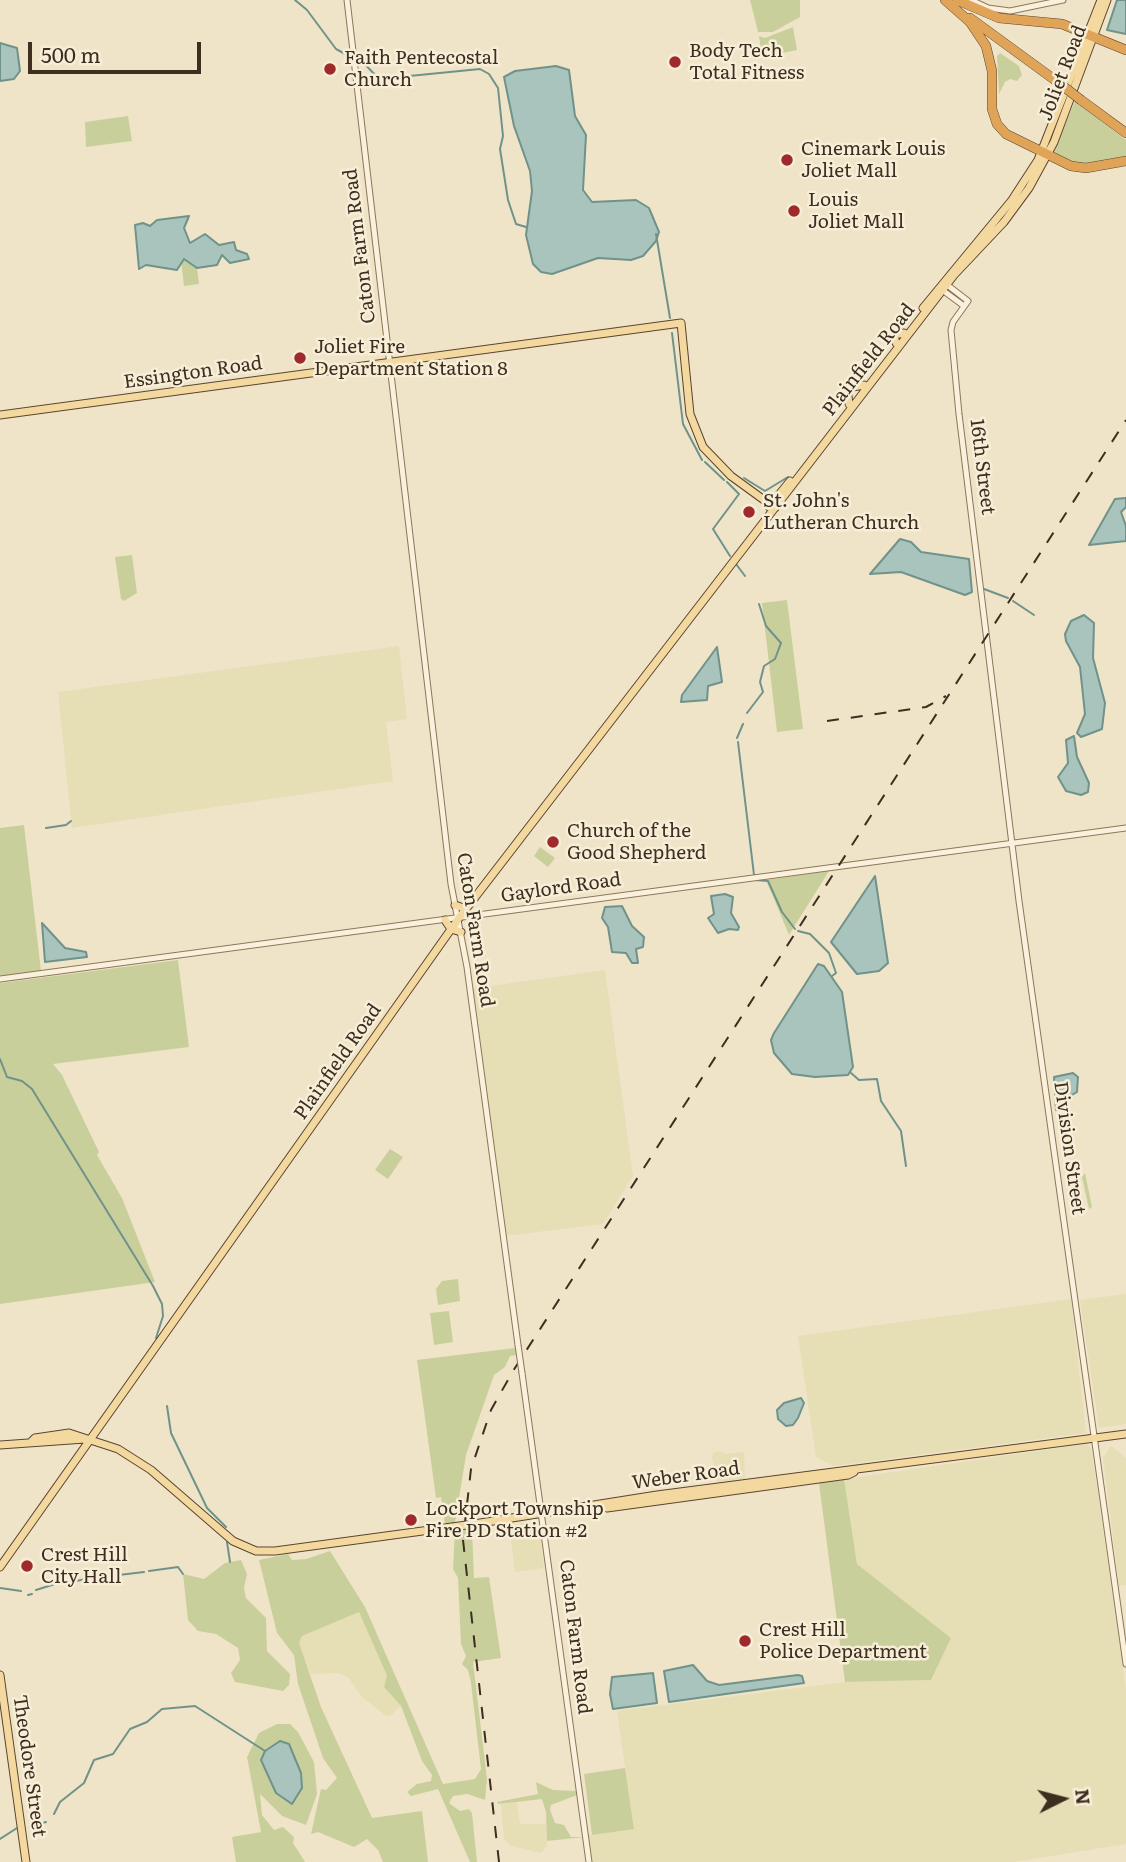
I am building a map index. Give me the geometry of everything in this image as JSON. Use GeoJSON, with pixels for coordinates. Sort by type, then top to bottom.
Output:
{"type":"FeatureCollection","features":[{"type":"Feature","properties":{"kind":"highway"},"geometry":{"type":"LineString","coordinates":[[946,0],[1126,126]]}},
{"type":"Feature","properties":{"kind":"highway"},"geometry":{"type":"LineString","coordinates":[[946,0],[970,22],[986,46],[992,71],[992,109],[997,124],[1013,139],[1042,156],[1079,168],[1126,161]]}},
{"type":"Feature","properties":{"kind":"highway"},"geometry":{"type":"LineString","coordinates":[[957,0],[1060,81]]}},
{"type":"Feature","properties":{"kind":"highway"},"geometry":{"type":"LineString","coordinates":[[957,0],[999,18],[1053,22],[1091,34],[1126,50]]}},
{"type":"Feature","properties":{"kind":"highway"},"geometry":{"type":"LineString","coordinates":[[1082,97],[1126,133]]}},
{"type":"Feature","properties":{"kind":"main road","name":"Joliet Road"},"geometry":{"type":"LineString","coordinates":[[1091,34],[1101,0]]}},
{"type":"Feature","properties":{"kind":"main road","name":"Joliet Road"},"geometry":{"type":"LineString","coordinates":[[1042,156],[1107,0]]}},
{"type":"Feature","properties":{"kind":"main road","name":"Plainfield Road"},"geometry":{"type":"LineString","coordinates":[[715,585],[777,497],[943,283],[1017,205],[1042,156]]}},
{"type":"Feature","properties":{"kind":"main road","name":"Plainfield Road"},"geometry":{"type":"LineString","coordinates":[[0,1567],[459,918],[943,283]]}},
{"type":"Feature","properties":{"kind":"main road","name":"Essington Road"},"geometry":{"type":"LineString","coordinates":[[0,415],[679,323],[694,425],[709,455],[730,475],[763,499]]}},
{"type":"Feature","properties":{"kind":"main road"},"geometry":{"type":"LineString","coordinates":[[849,404],[847,388],[864,385]]}},
{"type":"Feature","properties":{"kind":"main road"},"geometry":{"type":"LineString","coordinates":[[763,499],[777,497]]}},
{"type":"Feature","properties":{"kind":"main road"},"geometry":{"type":"LineString","coordinates":[[763,499],[773,506]]}},
{"type":"Feature","properties":{"kind":"main road"},"geometry":{"type":"LineString","coordinates":[[763,499],[766,512]]}},
{"type":"Feature","properties":{"kind":"main road"},"geometry":{"type":"LineString","coordinates":[[455,905],[466,909]]}},
{"type":"Feature","properties":{"kind":"main road"},"geometry":{"type":"LineString","coordinates":[[445,920],[451,929],[461,932]]}},
{"type":"Feature","properties":{"kind":"main road","name":"Weber Road"},"geometry":{"type":"LineString","coordinates":[[0,1445],[33,1441],[59,1433],[83,1436],[135,1458],[220,1532],[243,1547],[265,1552],[847,1469],[855,1471],[1126,1434]]}},
{"type":"Feature","properties":{"kind":"main road","name":"Theodore Street"},"geometry":{"type":"LineString","coordinates":[[0,1675],[26,1862]]}},
{"type":"Feature","properties":{"kind":"street","name":"Caton Farm Road"},"geometry":{"type":"LineString","coordinates":[[347,0],[455,905],[543,1514],[589,1862]]}},
{"type":"Feature","properties":{"kind":"street"},"geometry":{"type":"LineString","coordinates":[[971,0],[988,8],[1010,11],[1063,0]]}},
{"type":"Feature","properties":{"kind":"street","name":"16th Street"},"geometry":{"type":"LineString","coordinates":[[943,283],[966,303],[951,330],[987,636]]}},
{"type":"Feature","properties":{"kind":"street","name":"Division Street"},"geometry":{"type":"LineString","coordinates":[[987,636],[1012,843],[1126,1664]]}},
{"type":"Feature","properties":{"kind":"street","name":"Gaylord Road"},"geometry":{"type":"LineString","coordinates":[[0,979],[1126,828]]}},
{"type":"Feature","properties":{"kind":"shaded area"},"geometry":{"type":"Polygon","coordinates":[[[399,646],[407,719],[386,722],[393,781],[72,828],[58,692],[399,646]]]}},
{"type":"Feature","properties":{"kind":"shaded area"},"geometry":{"type":"Polygon","coordinates":[[[605,970],[633,1176],[603,1224],[504,1236],[469,989],[605,970]]]}},
{"type":"Feature","properties":{"kind":"shaded area"},"geometry":{"type":"Polygon","coordinates":[[[1126,1294],[1126,1424],[1099,1428],[1080,1300],[1126,1294]]]}},
{"type":"Feature","properties":{"kind":"shaded area"},"geometry":{"type":"Polygon","coordinates":[[[1071,1299],[1086,1433],[833,1466],[816,1457],[798,1336],[1071,1299]]]}},
{"type":"Feature","properties":{"kind":"shaded area"},"geometry":{"type":"Polygon","coordinates":[[[1086,1444],[1091,1447],[1126,1690],[1126,1844],[1014,1862],[592,1862],[588,1835],[634,1828],[617,1711],[845,1682],[931,1680],[951,1638],[857,1564],[844,1479],[1086,1444]]]}},
{"type":"Feature","properties":{"kind":"shaded area"},"geometry":{"type":"Polygon","coordinates":[[[1111,1446],[1126,1458],[1126,1585],[1119,1586],[1103,1458],[1111,1446]]]}},
{"type":"Feature","properties":{"kind":"shaded area"},"geometry":{"type":"Polygon","coordinates":[[[720,1451],[727,1454],[744,1452],[745,1479],[717,1482],[712,1457],[713,1453],[720,1451]]]}},
{"type":"Feature","properties":{"kind":"shaded area"},"geometry":{"type":"Polygon","coordinates":[[[536,1523],[540,1533],[544,1568],[515,1572],[509,1525],[536,1523]]]}},
{"type":"Feature","properties":{"kind":"shaded area"},"geometry":{"type":"Polygon","coordinates":[[[359,1612],[387,1677],[384,1687],[401,1706],[390,1716],[362,1697],[348,1677],[337,1673],[311,1674],[298,1643],[302,1636],[359,1612]]]}},
{"type":"Feature","properties":{"kind":"shaded area"},"geometry":{"type":"Polygon","coordinates":[[[517,1802],[520,1824],[546,1824],[547,1846],[541,1853],[511,1846],[504,1839],[501,1804],[517,1802]]]}},
{"type":"Feature","properties":{"kind":"green space"},"geometry":{"type":"Polygon","coordinates":[[[750,0],[800,0],[800,17],[773,32],[758,32],[750,0]]]}},
{"type":"Feature","properties":{"kind":"green space"},"geometry":{"type":"Polygon","coordinates":[[[793,27],[797,50],[762,57],[759,36],[765,38],[793,27]]]}},
{"type":"Feature","properties":{"kind":"green space"},"geometry":{"type":"Polygon","coordinates":[[[1000,53],[1019,66],[1022,75],[1017,81],[1010,79],[1005,82],[999,94],[997,56],[1000,53]]]}},
{"type":"Feature","properties":{"kind":"green space"},"geometry":{"type":"Polygon","coordinates":[[[1075,101],[1126,140],[1126,158],[1081,166],[1053,154],[1075,101]]]}},
{"type":"Feature","properties":{"kind":"green space"},"geometry":{"type":"Polygon","coordinates":[[[128,116],[132,141],[86,147],[85,122],[128,116]]]}},
{"type":"Feature","properties":{"kind":"green space"},"geometry":{"type":"Polygon","coordinates":[[[181,260],[188,260],[197,268],[199,284],[184,286],[181,260]]]}},
{"type":"Feature","properties":{"kind":"green space"},"geometry":{"type":"Polygon","coordinates":[[[132,555],[137,593],[124,601],[121,599],[115,557],[132,555]]]}},
{"type":"Feature","properties":{"kind":"green space"},"geometry":{"type":"Polygon","coordinates":[[[787,600],[803,729],[777,732],[762,603],[787,600]]]}},
{"type":"Feature","properties":{"kind":"green space"},"geometry":{"type":"Polygon","coordinates":[[[24,825],[41,971],[0,976],[0,828],[24,825]]]}},
{"type":"Feature","properties":{"kind":"green space"},"geometry":{"type":"Polygon","coordinates":[[[540,847],[555,858],[548,867],[534,856],[540,847]]]}},
{"type":"Feature","properties":{"kind":"green space"},"geometry":{"type":"Polygon","coordinates":[[[829,871],[789,935],[766,880],[829,871]]]}},
{"type":"Feature","properties":{"kind":"green space"},"geometry":{"type":"Polygon","coordinates":[[[178,960],[189,1047],[53,1064],[62,1075],[99,1152],[97,1155],[122,1198],[155,1282],[0,1304],[0,983],[178,960]]]}},
{"type":"Feature","properties":{"kind":"green space"},"geometry":{"type":"Polygon","coordinates":[[[390,1149],[403,1157],[388,1179],[375,1170],[390,1149]]]}},
{"type":"Feature","properties":{"kind":"green space"},"geometry":{"type":"Polygon","coordinates":[[[1085,1173],[1092,1207],[1089,1209],[1082,1177],[1085,1173]]]}},
{"type":"Feature","properties":{"kind":"green space"},"geometry":{"type":"Polygon","coordinates":[[[458,1279],[460,1301],[438,1305],[436,1289],[442,1281],[458,1279]]]}},
{"type":"Feature","properties":{"kind":"green space"},"geometry":{"type":"Polygon","coordinates":[[[449,1311],[453,1342],[434,1345],[430,1313],[449,1311]]]}},
{"type":"Feature","properties":{"kind":"green space"},"geometry":{"type":"Polygon","coordinates":[[[515,1348],[516,1355],[510,1356],[505,1367],[494,1375],[466,1455],[455,1523],[445,1524],[441,1497],[436,1498],[417,1360],[515,1348]]]}},
{"type":"Feature","properties":{"kind":"green space"},"geometry":{"type":"Polygon","coordinates":[[[844,1479],[857,1564],[951,1638],[931,1680],[845,1682],[819,1483],[844,1479]]]}},
{"type":"Feature","properties":{"kind":"green space"},"geometry":{"type":"Polygon","coordinates":[[[472,1529],[474,1578],[489,1577],[501,1658],[473,1662],[487,1779],[485,1800],[467,1794],[453,1796],[449,1803],[460,1811],[469,1809],[472,1813],[477,1862],[470,1862],[438,1789],[411,1796],[407,1792],[417,1784],[431,1781],[432,1775],[422,1761],[401,1706],[384,1687],[387,1676],[359,1612],[302,1636],[299,1643],[321,1707],[372,1818],[422,1811],[428,1862],[383,1862],[378,1850],[367,1839],[354,1847],[318,1832],[311,1834],[321,1789],[326,1790],[337,1778],[323,1758],[298,1684],[294,1655],[277,1633],[259,1560],[288,1554],[292,1560],[306,1559],[330,1551],[365,1607],[443,1784],[475,1779],[481,1769],[471,1683],[468,1670],[462,1664],[466,1656],[461,1644],[458,1578],[453,1569],[455,1531],[472,1529]]]}},
{"type":"Feature","properties":{"kind":"green space"},"geometry":{"type":"Polygon","coordinates":[[[241,1560],[247,1574],[244,1588],[246,1598],[266,1618],[267,1651],[290,1674],[289,1685],[283,1691],[235,1682],[231,1673],[240,1660],[238,1648],[216,1634],[198,1631],[188,1620],[183,1574],[204,1579],[225,1563],[241,1560]]]}},
{"type":"Feature","properties":{"kind":"green space"},"geometry":{"type":"Polygon","coordinates":[[[277,1724],[290,1724],[298,1732],[314,1762],[317,1794],[306,1825],[282,1816],[260,1794],[262,1815],[274,1830],[283,1827],[294,1837],[293,1843],[305,1862],[236,1862],[232,1837],[261,1832],[247,1757],[259,1733],[277,1724]],[[292,1749],[266,1772],[276,1793],[296,1799],[302,1788],[302,1779],[292,1749]]]}},
{"type":"Feature","properties":{"kind":"green space"},"geometry":{"type":"Polygon","coordinates":[[[625,1768],[634,1829],[592,1835],[584,1774],[625,1768]]]}},
{"type":"Feature","properties":{"kind":"green space"},"geometry":{"type":"Polygon","coordinates":[[[536,1782],[553,1790],[576,1791],[577,1795],[551,1805],[550,1810],[555,1823],[564,1825],[571,1837],[585,1837],[547,1841],[546,1812],[542,1799],[498,1804],[497,1802],[538,1794],[536,1782]]]}},
{"type":"Feature","properties":{"kind":"water"},"geometry":{"type":"Polygon","coordinates":[[[1117,0],[1126,0],[1126,34],[1107,30],[1117,0]]]}},
{"type":"Feature","properties":{"kind":"water"},"geometry":{"type":"Polygon","coordinates":[[[0,43],[17,48],[20,71],[14,79],[0,81],[0,43]]]}},
{"type":"Feature","properties":{"kind":"water"},"geometry":{"type":"Polygon","coordinates":[[[556,66],[569,70],[575,116],[586,135],[583,190],[592,202],[636,200],[649,208],[659,232],[656,241],[643,256],[631,260],[598,258],[552,274],[541,272],[533,264],[526,235],[532,191],[530,171],[514,126],[504,77],[515,71],[556,66]]]}},
{"type":"Feature","properties":{"kind":"water"},"geometry":{"type":"Polygon","coordinates":[[[189,216],[184,228],[190,243],[205,234],[219,245],[234,242],[236,250],[247,254],[249,259],[230,263],[222,255],[217,265],[197,268],[184,259],[177,270],[146,265],[139,269],[135,225],[143,223],[150,226],[157,220],[189,216]]]}},
{"type":"Feature","properties":{"kind":"water"},"geometry":{"type":"Polygon","coordinates":[[[1126,498],[1126,507],[1121,512],[1126,526],[1126,541],[1089,545],[1115,499],[1126,498]]]}},
{"type":"Feature","properties":{"kind":"water"},"geometry":{"type":"Polygon","coordinates":[[[900,539],[911,542],[921,552],[969,559],[972,592],[965,595],[901,572],[870,574],[900,539]]]}},
{"type":"Feature","properties":{"kind":"water"},"geometry":{"type":"Polygon","coordinates":[[[1084,615],[1094,623],[1093,658],[1105,703],[1102,729],[1081,737],[1077,733],[1085,714],[1080,667],[1065,634],[1071,621],[1084,615]]]}},
{"type":"Feature","properties":{"kind":"water"},"geometry":{"type":"Polygon","coordinates":[[[717,647],[722,682],[708,686],[707,700],[681,702],[682,695],[717,647]]]}},
{"type":"Feature","properties":{"kind":"water"},"geometry":{"type":"Polygon","coordinates":[[[1074,736],[1077,757],[1089,783],[1088,792],[1081,795],[1066,791],[1058,777],[1068,763],[1066,740],[1074,736]]]}},
{"type":"Feature","properties":{"kind":"water"},"geometry":{"type":"Polygon","coordinates":[[[875,876],[888,963],[879,971],[857,974],[831,942],[875,876]]]}},
{"type":"Feature","properties":{"kind":"water"},"geometry":{"type":"Polygon","coordinates":[[[725,894],[733,897],[731,913],[739,927],[738,930],[729,929],[718,933],[708,918],[714,914],[711,896],[725,894]]]}},
{"type":"Feature","properties":{"kind":"water"},"geometry":{"type":"Polygon","coordinates":[[[622,906],[632,926],[644,937],[643,947],[636,949],[638,963],[632,963],[626,953],[612,952],[608,927],[602,918],[605,907],[622,906]]]}},
{"type":"Feature","properties":{"kind":"water"},"geometry":{"type":"Polygon","coordinates":[[[42,923],[65,948],[86,952],[87,957],[45,962],[42,923]]]}},
{"type":"Feature","properties":{"kind":"water"},"geometry":{"type":"Polygon","coordinates":[[[818,964],[824,966],[842,992],[853,1067],[848,1075],[815,1077],[792,1074],[774,1053],[771,1040],[774,1033],[818,964]]]}},
{"type":"Feature","properties":{"kind":"water"},"geometry":{"type":"Polygon","coordinates":[[[1073,1073],[1078,1077],[1077,1092],[1060,1102],[1056,1110],[1054,1077],[1073,1073]]]}},
{"type":"Feature","properties":{"kind":"water"},"geometry":{"type":"Polygon","coordinates":[[[801,1398],[804,1403],[798,1418],[793,1425],[786,1426],[778,1419],[777,1410],[784,1403],[801,1398]]]}},
{"type":"Feature","properties":{"kind":"water"},"geometry":{"type":"Polygon","coordinates":[[[693,1665],[707,1681],[719,1685],[798,1675],[802,1676],[804,1683],[669,1702],[664,1671],[693,1665]]]}},
{"type":"Feature","properties":{"kind":"water"},"geometry":{"type":"Polygon","coordinates":[[[653,1673],[657,1703],[613,1709],[610,1694],[612,1677],[653,1673]]]}},
{"type":"Feature","properties":{"kind":"water"},"geometry":{"type":"Polygon","coordinates":[[[280,1741],[289,1744],[301,1773],[302,1788],[292,1804],[276,1793],[261,1760],[265,1751],[280,1741]]]}},
{"type":"Feature","properties":{"kind":"waterway"},"geometry":{"type":"LineString","coordinates":[[295,0],[307,10],[336,49],[349,56]]}},
{"type":"Feature","properties":{"kind":"waterway"},"geometry":{"type":"LineString","coordinates":[[358,57],[379,79],[480,69],[489,74],[498,88],[503,136],[500,149],[508,200],[516,224],[526,227]]}},
{"type":"Feature","properties":{"kind":"waterway"},"geometry":{"type":"LineString","coordinates":[[656,234],[670,318]]}},
{"type":"Feature","properties":{"kind":"waterway"},"geometry":{"type":"LineString","coordinates":[[672,333],[683,424],[702,460]]}},
{"type":"Feature","properties":{"kind":"waterway"},"geometry":{"type":"LineString","coordinates":[[705,462],[724,480]]}},
{"type":"Feature","properties":{"kind":"waterway"},"geometry":{"type":"LineString","coordinates":[[744,478],[765,491],[788,477]]}},
{"type":"Feature","properties":{"kind":"waterway"},"geometry":{"type":"LineString","coordinates":[[727,482],[739,494],[713,529],[730,556]]}},
{"type":"Feature","properties":{"kind":"waterway"},"geometry":{"type":"LineString","coordinates":[[736,564],[745,576]]}},
{"type":"Feature","properties":{"kind":"waterway"},"geometry":{"type":"LineString","coordinates":[[984,589],[1008,598]]}},
{"type":"Feature","properties":{"kind":"waterway"},"geometry":{"type":"LineString","coordinates":[[1013,601],[1034,615]]}},
{"type":"Feature","properties":{"kind":"waterway"},"geometry":{"type":"LineString","coordinates":[[747,713],[763,692],[760,682],[764,666],[775,659],[781,643],[766,626],[759,604]]}},
{"type":"Feature","properties":{"kind":"waterway"},"geometry":{"type":"LineString","coordinates":[[737,738],[743,724]]}},
{"type":"Feature","properties":{"kind":"waterway"},"geometry":{"type":"LineString","coordinates":[[738,742],[754,875]]}},
{"type":"Feature","properties":{"kind":"waterway"},"geometry":{"type":"LineString","coordinates":[[46,828],[66,825],[71,821]]}},
{"type":"Feature","properties":{"kind":"waterway"},"geometry":{"type":"LineString","coordinates":[[755,880],[768,881],[782,912],[795,929]]}},
{"type":"Feature","properties":{"kind":"waterway"},"geometry":{"type":"LineString","coordinates":[[798,931],[810,934],[829,953],[836,973],[832,976]]}},
{"type":"Feature","properties":{"kind":"waterway"},"geometry":{"type":"LineString","coordinates":[[0,1059],[7,1077],[22,1081],[32,1089],[153,1286],[162,1304],[163,1316],[156,1338]]}},
{"type":"Feature","properties":{"kind":"waterway"},"geometry":{"type":"LineString","coordinates":[[851,1073],[859,1080],[877,1079],[881,1101],[901,1131],[906,1166]]}},
{"type":"Feature","properties":{"kind":"waterway"},"geometry":{"type":"LineString","coordinates":[[167,1406],[171,1433],[207,1508],[226,1527]]}},
{"type":"Feature","properties":{"kind":"waterway"},"geometry":{"type":"LineString","coordinates":[[227,1542],[230,1562]]}},
{"type":"Feature","properties":{"kind":"waterway"},"geometry":{"type":"LineString","coordinates":[[149,1571],[178,1567],[183,1574]]}},
{"type":"Feature","properties":{"kind":"waterway"},"geometry":{"type":"LineString","coordinates":[[102,1577],[144,1572]]}},
{"type":"Feature","properties":{"kind":"waterway"},"geometry":{"type":"LineString","coordinates":[[71,1582],[86,1579]]}},
{"type":"Feature","properties":{"kind":"waterway"},"geometry":{"type":"LineString","coordinates":[[36,1590],[55,1584]]}},
{"type":"Feature","properties":{"kind":"waterway"},"geometry":{"type":"LineString","coordinates":[[0,1588],[21,1591]]}},
{"type":"Feature","properties":{"kind":"waterway"},"geometry":{"type":"LineString","coordinates":[[28,1595],[32,1594]]}},
{"type":"Feature","properties":{"kind":"waterway"},"geometry":{"type":"LineString","coordinates":[[54,1814],[60,1802],[84,1783],[94,1760],[113,1754],[130,1729],[147,1722],[162,1709],[195,1706],[265,1751]]}},
{"type":"Feature","properties":{"kind":"waterway"},"geometry":{"type":"LineString","coordinates":[[30,1827],[46,1822]]}},
{"type":"Feature","properties":{"kind":"waterway"},"geometry":{"type":"LineString","coordinates":[[0,1839],[17,1828]]}},
{"type":"Feature","properties":{"kind":"railway"},"geometry":{"type":"LineString","coordinates":[[499,1862],[463,1540],[471,1469],[491,1410],[513,1371],[1126,420]]}},
{"type":"Feature","properties":{"kind":"railway"},"geometry":{"type":"LineString","coordinates":[[827,721],[926,707],[946,696]]}},
{"type":"Feature","properties":{"kind":"place","name":"Body Tech Total Fitness"},"geometry":{"type":"Point","coordinates":[675,62]}},
{"type":"Feature","properties":{"kind":"place","name":"Faith Pentecostal Church"},"geometry":{"type":"Point","coordinates":[330,69]}},
{"type":"Feature","properties":{"kind":"place","name":"Cinemark Louis Joliet Mall"},"geometry":{"type":"Point","coordinates":[787,160]}},
{"type":"Feature","properties":{"kind":"place","name":"Louis Joliet Mall"},"geometry":{"type":"Point","coordinates":[794,211]}},
{"type":"Feature","properties":{"kind":"place","name":"Joliet Fire Department Station 8"},"geometry":{"type":"Point","coordinates":[300,358]}},
{"type":"Feature","properties":{"kind":"place","name":"St. John's Lutheran Church"},"geometry":{"type":"Point","coordinates":[749,512]}},
{"type":"Feature","properties":{"kind":"place","name":"Church of the Good Shepherd"},"geometry":{"type":"Point","coordinates":[553,842]}},
{"type":"Feature","properties":{"kind":"place","name":"Lockport Township Fire PD Station #2"},"geometry":{"type":"Point","coordinates":[411,1520]}},
{"type":"Feature","properties":{"kind":"place","name":"Crest Hill City Hall"},"geometry":{"type":"Point","coordinates":[27,1566]}},
{"type":"Feature","properties":{"kind":"place","name":"Crest Hill Police Department"},"geometry":{"type":"Point","coordinates":[745,1641]}}]}
